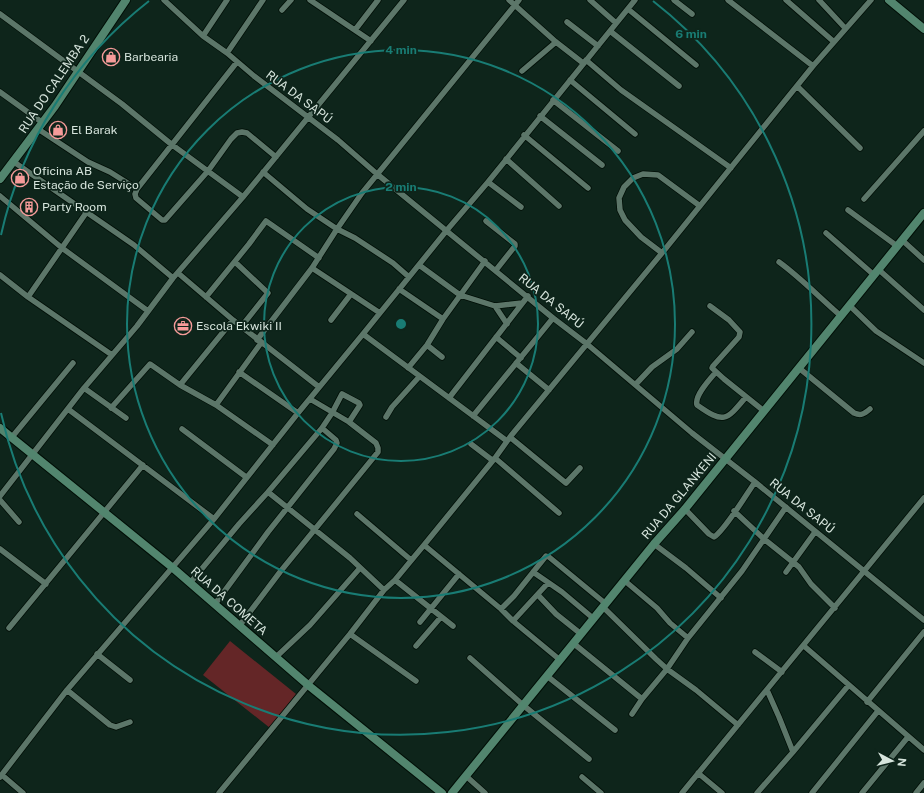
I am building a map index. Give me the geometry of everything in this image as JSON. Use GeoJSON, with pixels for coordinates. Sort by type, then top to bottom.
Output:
{"type":"FeatureCollection","features":[{"type":"Feature","properties":{"kind":"street","name":"RUA DO CALEMBA 2"},"geometry":{"type":"LineString","coordinates":[[1,177],[41,126],[126,0]]}},
{"type":"Feature","properties":{"kind":"street","name":"RUA DA SAPÚ"},"geometry":{"type":"LineString","coordinates":[[164,0],[172,2],[203,36],[338,140],[377,174],[553,318],[588,344],[692,433],[755,482],[924,620]]}},
{"type":"Feature","properties":{"kind":"street"},"geometry":{"type":"LineString","coordinates":[[203,36],[228,0]]}},
{"type":"Feature","properties":{"kind":"street"},"geometry":{"type":"LineString","coordinates":[[227,53],[263,0]]}},
{"type":"Feature","properties":{"kind":"street"},"geometry":{"type":"LineString","coordinates":[[282,10],[291,0]]}},
{"type":"Feature","properties":{"kind":"street"},"geometry":{"type":"LineString","coordinates":[[310,0],[371,41]]}},
{"type":"Feature","properties":{"kind":"street"},"geometry":{"type":"LineString","coordinates":[[355,30],[378,0]]}},
{"type":"Feature","properties":{"kind":"street"},"geometry":{"type":"LineString","coordinates":[[0,496],[84,388],[148,311],[173,278],[243,197],[404,0]]}},
{"type":"Feature","properties":{"kind":"street"},"geometry":{"type":"LineString","coordinates":[[509,0],[517,2],[556,42],[731,168]]}},
{"type":"Feature","properties":{"kind":"street"},"geometry":{"type":"LineString","coordinates":[[590,0],[616,23]]}},
{"type":"Feature","properties":{"kind":"street"},"geometry":{"type":"LineString","coordinates":[[23,793],[1,776],[67,690],[214,520],[246,476],[488,182],[524,135],[635,0]]}},
{"type":"Feature","properties":{"kind":"street"},"geometry":{"type":"LineString","coordinates":[[674,0],[692,14]]}},
{"type":"Feature","properties":{"kind":"street"},"geometry":{"type":"LineString","coordinates":[[728,0],[813,66]]}},
{"type":"Feature","properties":{"kind":"street"},"geometry":{"type":"LineString","coordinates":[[786,0],[833,41]]}},
{"type":"Feature","properties":{"kind":"street"},"geometry":{"type":"LineString","coordinates":[[819,0],[845,28]]}},
{"type":"Feature","properties":{"kind":"street"},"geometry":{"type":"LineString","coordinates":[[219,793],[350,634],[384,590],[395,580],[424,545],[508,439],[588,344],[833,41],[871,0]]}},
{"type":"Feature","properties":{"kind":"street"},"geometry":{"type":"LineString","coordinates":[[889,0],[924,29]]}},
{"type":"Feature","properties":{"kind":"street"},"geometry":{"type":"LineString","coordinates":[[216,405],[259,341],[312,268],[337,229],[377,174],[517,2]]}},
{"type":"Feature","properties":{"kind":"street"},"geometry":{"type":"LineString","coordinates":[[628,9],[696,65]]}},
{"type":"Feature","properties":{"kind":"street"},"geometry":{"type":"LineString","coordinates":[[0,14],[122,104],[171,144],[243,197]]}},
{"type":"Feature","properties":{"kind":"street"},"geometry":{"type":"LineString","coordinates":[[567,22],[598,46]]}},
{"type":"Feature","properties":{"kind":"street"},"geometry":{"type":"LineString","coordinates":[[610,31],[679,86]]}},
{"type":"Feature","properties":{"kind":"street"},"geometry":{"type":"LineString","coordinates":[[522,71],[556,42]]}},
{"type":"Feature","properties":{"kind":"street"},"geometry":{"type":"LineString","coordinates":[[237,62],[137,189],[135,194],[136,198],[162,220],[165,220],[208,171],[237,133],[246,133],[276,157]]}},
{"type":"Feature","properties":{"kind":"street"},"geometry":{"type":"LineString","coordinates":[[570,80],[635,134]]}},
{"type":"Feature","properties":{"kind":"street"},"geometry":{"type":"LineString","coordinates":[[797,86],[860,148]]}},
{"type":"Feature","properties":{"kind":"street"},"geometry":{"type":"LineString","coordinates":[[0,92],[88,162],[110,172],[137,189]]}},
{"type":"Feature","properties":{"kind":"street"},"geometry":{"type":"LineString","coordinates":[[553,100],[618,151]]}},
{"type":"Feature","properties":{"kind":"street"},"geometry":{"type":"LineString","coordinates":[[540,116],[602,165]]}},
{"type":"Feature","properties":{"kind":"street"},"geometry":{"type":"LineString","coordinates":[[864,198],[924,131]]}},
{"type":"Feature","properties":{"kind":"street"},"geometry":{"type":"LineString","coordinates":[[524,135],[588,188]]}},
{"type":"Feature","properties":{"kind":"street"},"geometry":{"type":"LineString","coordinates":[[506,159],[559,206]]}},
{"type":"Feature","properties":{"kind":"street"},"geometry":{"type":"LineString","coordinates":[[14,162],[134,245],[173,278]]}},
{"type":"Feature","properties":{"kind":"street"},"geometry":{"type":"LineString","coordinates":[[263,172],[307,209],[337,229],[355,238],[409,277]]}},
{"type":"Feature","properties":{"kind":"street"},"geometry":{"type":"LineString","coordinates":[[662,253],[641,237],[625,220],[620,210],[619,198],[624,187],[633,178],[643,174],[658,175],[700,206]]}},
{"type":"Feature","properties":{"kind":"street"},"geometry":{"type":"LineString","coordinates":[[488,182],[521,207]]}},
{"type":"Feature","properties":{"kind":"street"},"geometry":{"type":"LineString","coordinates":[[0,196],[62,248],[148,311]]}},
{"type":"Feature","properties":{"kind":"street"},"geometry":{"type":"LineString","coordinates":[[848,210],[924,260]]}},
{"type":"Feature","properties":{"kind":"street"},"geometry":{"type":"LineString","coordinates":[[28,297],[86,213]]}},
{"type":"Feature","properties":{"kind":"street","name":"RUA DA GLANKENI"},"geometry":{"type":"LineString","coordinates":[[452,793],[574,644],[580,634],[726,459],[924,213]]}},
{"type":"Feature","properties":{"kind":"street"},"geometry":{"type":"LineString","coordinates":[[206,297],[266,221],[318,258]]}},
{"type":"Feature","properties":{"kind":"street"},"geometry":{"type":"LineString","coordinates":[[486,221],[515,244],[496,270]]}},
{"type":"Feature","properties":{"kind":"street"},"geometry":{"type":"LineString","coordinates":[[826,233],[924,310]]}},
{"type":"Feature","properties":{"kind":"street"},"geometry":{"type":"LineString","coordinates":[[408,368],[427,345],[443,319],[485,261]]}},
{"type":"Feature","properties":{"kind":"street"},"geometry":{"type":"LineString","coordinates":[[235,262],[268,292],[241,327]]}},
{"type":"Feature","properties":{"kind":"street"},"geometry":{"type":"LineString","coordinates":[[779,262],[841,316]]}},
{"type":"Feature","properties":{"kind":"street"},"geometry":{"type":"LineString","coordinates":[[419,265],[460,295],[495,306],[522,303]]}},
{"type":"Feature","properties":{"kind":"street"},"geometry":{"type":"LineString","coordinates":[[312,268],[380,313]]}},
{"type":"Feature","properties":{"kind":"street"},"geometry":{"type":"LineString","coordinates":[[178,273],[232,320],[319,387]]}},
{"type":"Feature","properties":{"kind":"street"},"geometry":{"type":"LineString","coordinates":[[0,275],[28,297],[112,355]]}},
{"type":"Feature","properties":{"kind":"street"},"geometry":{"type":"LineString","coordinates":[[399,289],[443,319]]}},
{"type":"Feature","properties":{"kind":"street"},"geometry":{"type":"LineString","coordinates":[[331,320],[351,294]]}},
{"type":"Feature","properties":{"kind":"street"},"geometry":{"type":"LineString","coordinates":[[449,398],[528,296]]}},
{"type":"Feature","properties":{"kind":"street"},"geometry":{"type":"LineString","coordinates":[[495,306],[507,324]]}},
{"type":"Feature","properties":{"kind":"street"},"geometry":{"type":"LineString","coordinates":[[710,306],[729,320],[740,332],[739,337],[712,368],[764,411]]}},
{"type":"Feature","properties":{"kind":"street"},"geometry":{"type":"LineString","coordinates":[[849,306],[876,331],[924,363]]}},
{"type":"Feature","properties":{"kind":"street"},"geometry":{"type":"LineString","coordinates":[[473,416],[553,318]]}},
{"type":"Feature","properties":{"kind":"street"},"geometry":{"type":"LineString","coordinates":[[180,385],[232,320]]}},
{"type":"Feature","properties":{"kind":"street"},"geometry":{"type":"LineString","coordinates":[[636,384],[652,367],[676,349],[692,332]]}},
{"type":"Feature","properties":{"kind":"street"},"geometry":{"type":"LineString","coordinates":[[363,334],[419,377],[508,439],[566,483],[580,468]]}},
{"type":"Feature","properties":{"kind":"street"},"geometry":{"type":"LineString","coordinates":[[496,338],[521,358]]}},
{"type":"Feature","properties":{"kind":"street"},"geometry":{"type":"LineString","coordinates":[[427,345],[442,357]]}},
{"type":"Feature","properties":{"kind":"street"},"geometry":{"type":"LineString","coordinates":[[516,363],[549,390]]}},
{"type":"Feature","properties":{"kind":"street"},"geometry":{"type":"LineString","coordinates":[[12,437],[73,364]]}},
{"type":"Feature","properties":{"kind":"street"},"geometry":{"type":"LineString","coordinates":[[111,408],[150,364],[180,385],[216,405],[273,445]]}},
{"type":"Feature","properties":{"kind":"street"},"geometry":{"type":"LineString","coordinates":[[799,368],[854,413],[863,415],[870,409]]}},
{"type":"Feature","properties":{"kind":"street"},"geometry":{"type":"LineString","coordinates":[[239,372],[298,413]]}},
{"type":"Feature","properties":{"kind":"street"},"geometry":{"type":"LineString","coordinates":[[716,372],[701,391],[697,404],[711,415],[727,418],[746,397]]}},
{"type":"Feature","properties":{"kind":"street"},"geometry":{"type":"LineString","coordinates":[[386,417],[392,407],[419,377]]}},
{"type":"Feature","properties":{"kind":"street"},"geometry":{"type":"LineString","coordinates":[[84,388],[126,418]]}},
{"type":"Feature","properties":{"kind":"street"},"geometry":{"type":"LineString","coordinates":[[190,582],[322,428],[332,414],[340,396],[344,395],[360,405],[349,422]]}},
{"type":"Feature","properties":{"kind":"street"},"geometry":{"type":"LineString","coordinates":[[240,625],[280,572],[378,452],[376,443],[349,422],[332,414],[310,399]]}},
{"type":"Feature","properties":{"kind":"street"},"geometry":{"type":"LineString","coordinates":[[68,409],[214,520]]}},
{"type":"Feature","properties":{"kind":"street","name":"RUA DA COMETA"},"geometry":{"type":"LineString","coordinates":[[0,428],[34,454],[104,513],[190,582],[308,685],[442,793]]}},
{"type":"Feature","properties":{"kind":"street"},"geometry":{"type":"LineString","coordinates":[[215,604],[268,532],[288,509],[336,446],[336,440],[322,428]]}},
{"type":"Feature","properties":{"kind":"street"},"geometry":{"type":"LineString","coordinates":[[182,429],[246,476]]}},
{"type":"Feature","properties":{"kind":"street"},"geometry":{"type":"LineString","coordinates":[[471,444],[493,459],[559,513]]}},
{"type":"Feature","properties":{"kind":"street"},"geometry":{"type":"LineString","coordinates":[[9,628],[143,465]]}},
{"type":"Feature","properties":{"kind":"street"},"geometry":{"type":"LineString","coordinates":[[685,509],[713,537],[718,535],[755,482]]}},
{"type":"Feature","properties":{"kind":"street"},"geometry":{"type":"LineString","coordinates":[[268,492],[360,568],[384,590]]}},
{"type":"Feature","properties":{"kind":"street"},"geometry":{"type":"LineString","coordinates":[[682,793],[924,498]]}},
{"type":"Feature","properties":{"kind":"street"},"geometry":{"type":"LineString","coordinates":[[0,500],[19,522]]}},
{"type":"Feature","properties":{"kind":"street"},"geometry":{"type":"LineString","coordinates":[[632,714],[642,699],[667,669],[688,638],[721,598],[786,507]]}},
{"type":"Feature","properties":{"kind":"street"},"geometry":{"type":"LineString","coordinates":[[734,511],[764,539],[794,562],[802,570],[811,584],[835,608]]}},
{"type":"Feature","properties":{"kind":"street"},"geometry":{"type":"LineString","coordinates":[[357,514],[411,560]]}},
{"type":"Feature","properties":{"kind":"street"},"geometry":{"type":"LineString","coordinates":[[786,572],[815,532]]}},
{"type":"Feature","properties":{"kind":"street"},"geometry":{"type":"LineString","coordinates":[[654,544],[686,568],[721,598]]}},
{"type":"Feature","properties":{"kind":"street"},"geometry":{"type":"LineString","coordinates":[[424,545],[560,660]]}},
{"type":"Feature","properties":{"kind":"street"},"geometry":{"type":"LineString","coordinates":[[0,549],[46,584]]}},
{"type":"Feature","properties":{"kind":"street"},"geometry":{"type":"LineString","coordinates":[[501,609],[514,596],[546,556],[548,556],[605,605],[667,669],[696,690],[738,725]]}},
{"type":"Feature","properties":{"kind":"street"},"geometry":{"type":"LineString","coordinates":[[276,657],[310,625],[360,568]]}},
{"type":"Feature","properties":{"kind":"street"},"geometry":{"type":"LineString","coordinates":[[533,572],[562,592],[594,619]]}},
{"type":"Feature","properties":{"kind":"street"},"geometry":{"type":"LineString","coordinates":[[420,622],[459,574]]}},
{"type":"Feature","properties":{"kind":"street"},"geometry":{"type":"LineString","coordinates":[[395,580],[453,626]]}},
{"type":"Feature","properties":{"kind":"street"},"geometry":{"type":"LineString","coordinates":[[625,581],[657,608],[670,623],[688,638]]}},
{"type":"Feature","properties":{"kind":"street"},"geometry":{"type":"LineString","coordinates":[[513,621],[538,595],[548,582]]}},
{"type":"Feature","properties":{"kind":"street"},"geometry":{"type":"LineString","coordinates":[[538,595],[556,614],[580,634]]}},
{"type":"Feature","properties":{"kind":"street"},"geometry":{"type":"LineString","coordinates":[[416,646],[441,617]]}},
{"type":"Feature","properties":{"kind":"street"},"geometry":{"type":"LineString","coordinates":[[867,702],[924,632]]}},
{"type":"Feature","properties":{"kind":"street"},"geometry":{"type":"LineString","coordinates":[[350,634],[416,681]]}},
{"type":"Feature","properties":{"kind":"street"},"geometry":{"type":"LineString","coordinates":[[574,644],[642,699]]}},
{"type":"Feature","properties":{"kind":"street"},"geometry":{"type":"LineString","coordinates":[[804,646],[848,686],[924,750]]}},
{"type":"Feature","properties":{"kind":"street"},"geometry":{"type":"LineString","coordinates":[[755,652],[782,672]]}},
{"type":"Feature","properties":{"kind":"street"},"geometry":{"type":"LineString","coordinates":[[97,654],[130,680]]}},
{"type":"Feature","properties":{"kind":"street"},"geometry":{"type":"LineString","coordinates":[[470,658],[523,705],[589,759]]}},
{"type":"Feature","properties":{"kind":"street"},"geometry":{"type":"LineString","coordinates":[[547,676],[615,730]]}},
{"type":"Feature","properties":{"kind":"street"},"geometry":{"type":"LineString","coordinates":[[757,793],[848,686]]}},
{"type":"Feature","properties":{"kind":"street"},"geometry":{"type":"LineString","coordinates":[[67,690],[110,725],[116,727],[130,722]]}},
{"type":"Feature","properties":{"kind":"street"},"geometry":{"type":"LineString","coordinates":[[766,690],[780,717],[793,752]]}},
{"type":"Feature","properties":{"kind":"street"},"geometry":{"type":"LineString","coordinates":[[812,793],[878,711]]}},
{"type":"Feature","properties":{"kind":"street"},"geometry":{"type":"LineString","coordinates":[[862,793],[908,737]]}},
{"type":"Feature","properties":{"kind":"street"},"geometry":{"type":"LineString","coordinates":[[698,773],[722,793]]}},
{"type":"Feature","properties":{"kind":"street"},"geometry":{"type":"LineString","coordinates":[[466,776],[485,793]]}},
{"type":"Feature","properties":{"kind":"street"},"geometry":{"type":"LineString","coordinates":[[582,777],[600,793]]}},
{"type":"Feature","properties":{"kind":"street"},"geometry":{"type":"LineString","coordinates":[[916,793],[924,783]]}},
{"type":"Feature","properties":{"kind":"shaded area"},"geometry":{"type":"Polygon","coordinates":[[[230,641],[296,694],[270,728],[203,675],[230,641]]]}},
{"type":"Feature","properties":{"kind":"place","name":"Barbearia"},"geometry":{"type":"Point","coordinates":[111,57]}},
{"type":"Feature","properties":{"kind":"place","name":"El Barak"},"geometry":{"type":"Point","coordinates":[58,130]}},
{"type":"Feature","properties":{"kind":"place","name":"Oficina AB Estação de Serviço"},"geometry":{"type":"Point","coordinates":[20,178]}},
{"type":"Feature","properties":{"kind":"place","name":"Party Room"},"geometry":{"type":"Point","coordinates":[29,207]}},
{"type":"Feature","properties":{"kind":"place","name":"Escola Ekwiki II"},"geometry":{"type":"Point","coordinates":[183,326]}}]}
